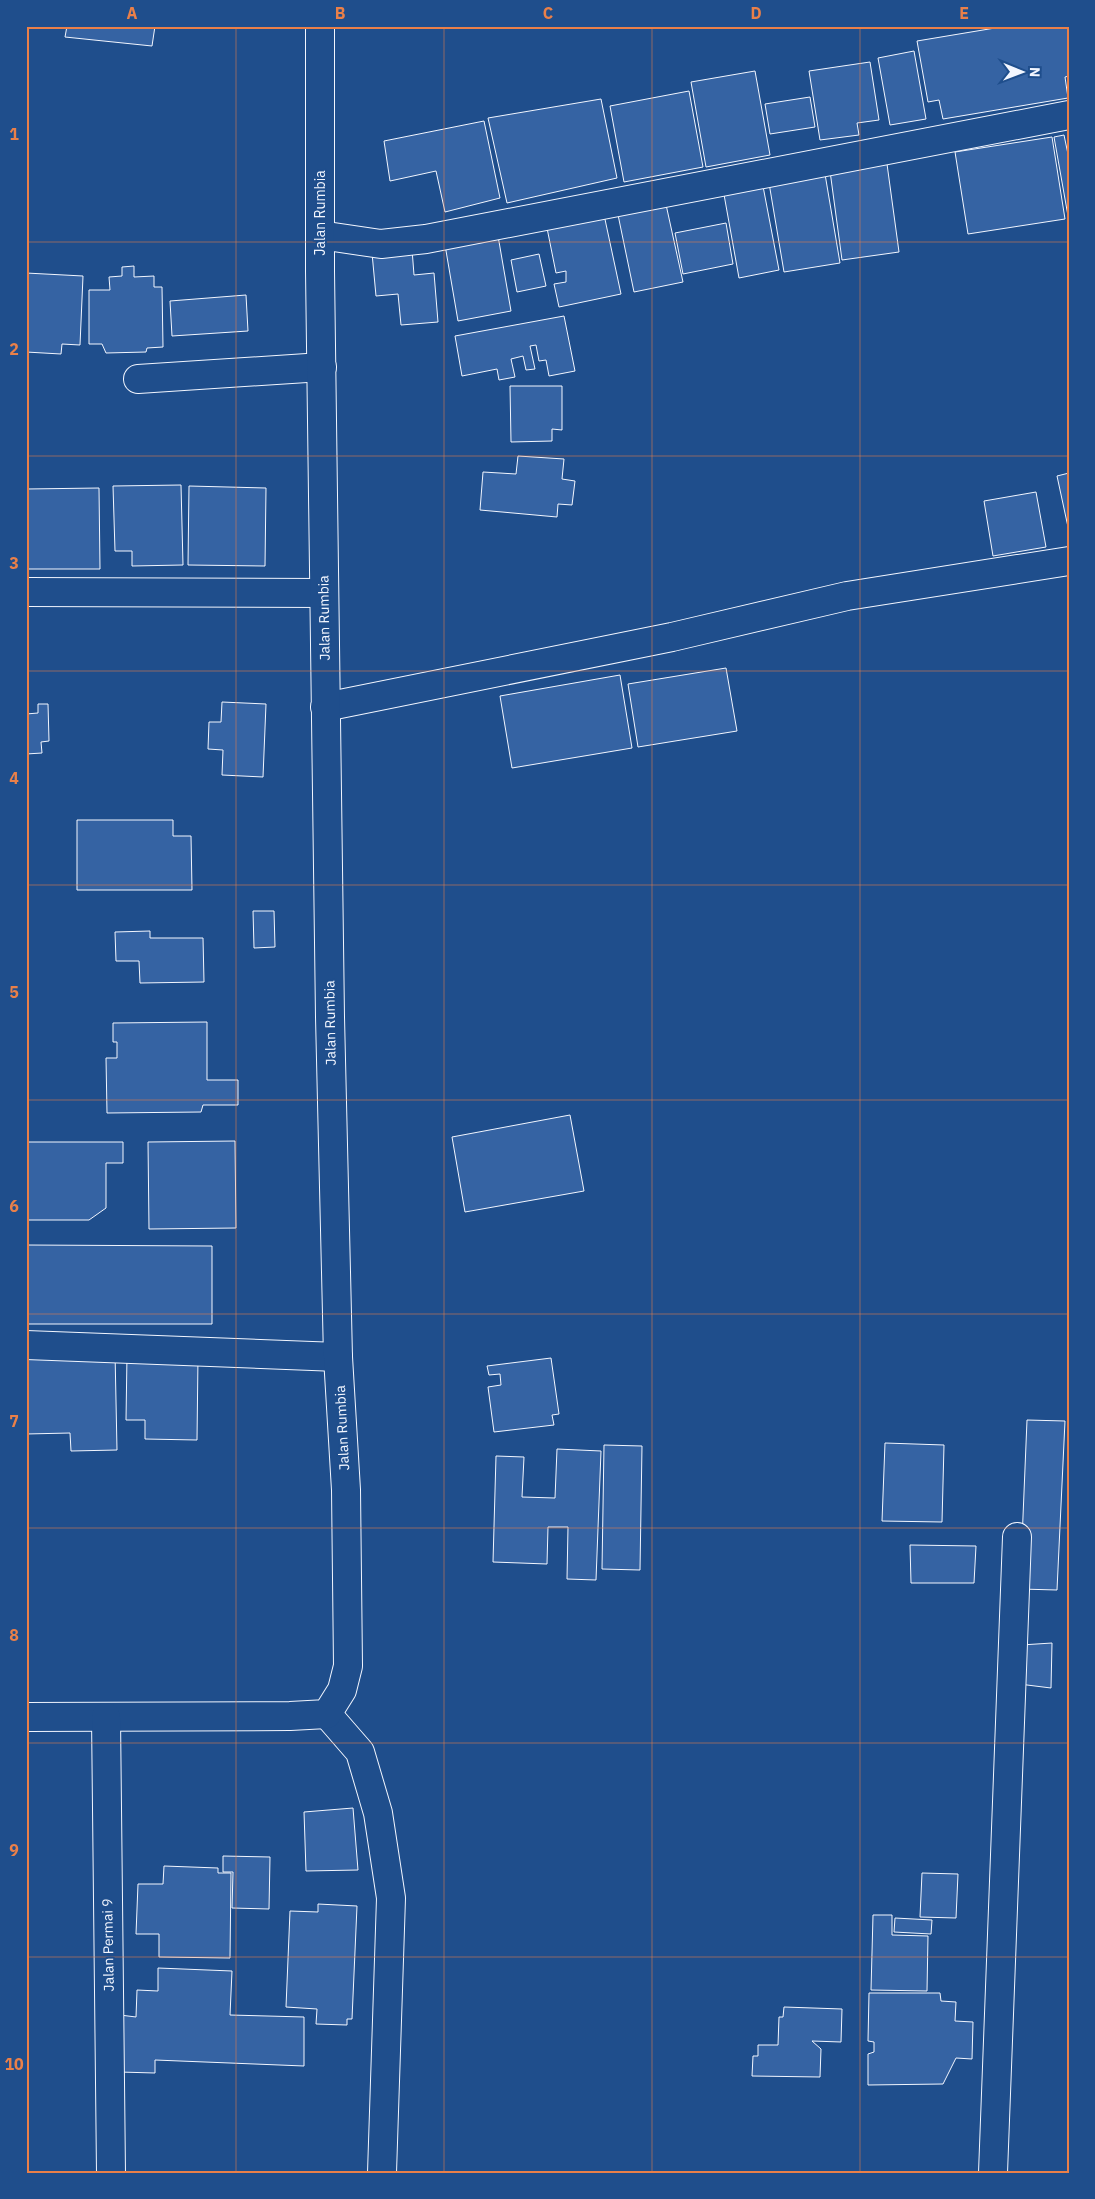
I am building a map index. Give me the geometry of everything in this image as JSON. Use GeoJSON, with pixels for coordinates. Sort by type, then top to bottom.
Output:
{"type":"FeatureCollection","features":[{"type":"Feature","properties":{"kind":"street","name":"Jalan Rumbia"},"geometry":{"type":"LineString","coordinates":[[320,26],[320,235],[325,708],[338,1357],[346,1490],[348,1666],[342,1690],[326,1714]]}},
{"type":"Feature","properties":{"kind":"street"},"geometry":{"type":"LineString","coordinates":[[320,235],[381,244],[426,239],[1069,115]]}},
{"type":"Feature","properties":{"kind":"street"},"geometry":{"type":"LineString","coordinates":[[138,379],[322,367]]}},
{"type":"Feature","properties":{"kind":"street"},"geometry":{"type":"LineString","coordinates":[[325,708],[672,637],[847,596],[1069,561]]}},
{"type":"Feature","properties":{"kind":"street"},"geometry":{"type":"LineString","coordinates":[[26,592],[324,593]]}},
{"type":"Feature","properties":{"kind":"street"},"geometry":{"type":"LineString","coordinates":[[26,1345],[338,1357]]}},
{"type":"Feature","properties":{"kind":"street"},"geometry":{"type":"LineString","coordinates":[[993,2173],[1017,1537]]}},
{"type":"Feature","properties":{"kind":"street"},"geometry":{"type":"LineString","coordinates":[[26,1717],[290,1716],[326,1714],[360,1752],[378,1813],[391,1898],[382,2173]]}},
{"type":"Feature","properties":{"kind":"street","name":"Jalan Permai 9"},"geometry":{"type":"LineString","coordinates":[[106,1717],[111,2173]]}},
{"type":"Feature","properties":{"kind":"building"},"geometry":{"type":"Polygon","coordinates":[[[67,26],[155,26],[152,46],[65,37],[67,26]]]}},
{"type":"Feature","properties":{"kind":"building"},"geometry":{"type":"Polygon","coordinates":[[[1007,26],[1069,26],[1069,76],[1065,77],[1068,98],[943,119],[939,100],[928,102],[917,41],[1007,26]]]}},
{"type":"Feature","properties":{"kind":"building"},"geometry":{"type":"Polygon","coordinates":[[[914,51],[926,119],[890,125],[878,58],[914,51]]]}},
{"type":"Feature","properties":{"kind":"building"},"geometry":{"type":"Polygon","coordinates":[[[870,62],[879,120],[857,123],[859,135],[820,140],[809,71],[870,62]]]}},
{"type":"Feature","properties":{"kind":"building"},"geometry":{"type":"Polygon","coordinates":[[[755,71],[770,155],[706,167],[691,82],[755,71]]]}},
{"type":"Feature","properties":{"kind":"building"},"geometry":{"type":"Polygon","coordinates":[[[689,91],[703,167],[624,182],[610,106],[689,91]]]}},
{"type":"Feature","properties":{"kind":"building"},"geometry":{"type":"Polygon","coordinates":[[[810,97],[815,127],[770,134],[765,104],[810,97]]]}},
{"type":"Feature","properties":{"kind":"building"},"geometry":{"type":"Polygon","coordinates":[[[601,99],[617,178],[507,203],[488,118],[601,99]]]}},
{"type":"Feature","properties":{"kind":"building"},"geometry":{"type":"Polygon","coordinates":[[[484,121],[500,198],[445,212],[436,171],[390,181],[384,141],[484,121]]]}},
{"type":"Feature","properties":{"kind":"building"},"geometry":{"type":"Polygon","coordinates":[[[1064,135],[1069,159],[1068,216],[1054,137],[1064,135]]]}},
{"type":"Feature","properties":{"kind":"building"},"geometry":{"type":"Polygon","coordinates":[[[1052,137],[1065,219],[968,234],[955,152],[1052,137]]]}},
{"type":"Feature","properties":{"kind":"building"},"geometry":{"type":"Polygon","coordinates":[[[887,164],[899,252],[842,260],[830,171],[887,164]]]}},
{"type":"Feature","properties":{"kind":"building"},"geometry":{"type":"Polygon","coordinates":[[[825,174],[840,263],[784,272],[769,183],[825,174]]]}},
{"type":"Feature","properties":{"kind":"building"},"geometry":{"type":"Polygon","coordinates":[[[762,181],[779,270],[739,278],[723,189],[762,181]]]}},
{"type":"Feature","properties":{"kind":"building"},"geometry":{"type":"Polygon","coordinates":[[[665,200],[683,282],[634,292],[617,210],[665,200]]]}},
{"type":"Feature","properties":{"kind":"building"},"geometry":{"type":"Polygon","coordinates":[[[603,210],[621,294],[559,307],[554,284],[566,282],[566,271],[556,273],[546,223],[603,210]]]}},
{"type":"Feature","properties":{"kind":"building"},"geometry":{"type":"Polygon","coordinates":[[[726,223],[733,264],[683,274],[675,233],[726,223]]]}},
{"type":"Feature","properties":{"kind":"building"},"geometry":{"type":"Polygon","coordinates":[[[497,230],[511,311],[458,321],[444,239],[497,230]]]}},
{"type":"Feature","properties":{"kind":"building"},"geometry":{"type":"Polygon","coordinates":[[[412,249],[414,275],[434,273],[438,322],[401,325],[398,294],[376,296],[372,253],[412,249]]]}},
{"type":"Feature","properties":{"kind":"building"},"geometry":{"type":"Polygon","coordinates":[[[539,254],[546,286],[517,292],[511,260],[539,254]]]}},
{"type":"Feature","properties":{"kind":"building"},"geometry":{"type":"Polygon","coordinates":[[[134,266],[134,277],[154,276],[154,287],[162,287],[163,347],[147,348],[146,352],[106,353],[102,344],[89,344],[89,290],[110,290],[109,277],[122,276],[122,267],[134,266]]]}},
{"type":"Feature","properties":{"kind":"building"},"geometry":{"type":"Polygon","coordinates":[[[26,273],[83,276],[80,345],[62,344],[61,354],[26,352],[26,273]]]}},
{"type":"Feature","properties":{"kind":"building"},"geometry":{"type":"Polygon","coordinates":[[[246,295],[248,331],[172,336],[170,301],[246,295]]]}},
{"type":"Feature","properties":{"kind":"building"},"geometry":{"type":"Polygon","coordinates":[[[564,316],[575,371],[549,376],[546,360],[539,361],[536,345],[530,346],[535,369],[526,370],[523,356],[511,359],[515,377],[499,380],[497,369],[462,376],[455,336],[564,316]]]}},
{"type":"Feature","properties":{"kind":"building"},"geometry":{"type":"Polygon","coordinates":[[[510,386],[562,386],[562,430],[552,429],[552,441],[511,442],[510,386]]]}},
{"type":"Feature","properties":{"kind":"building"},"geometry":{"type":"Polygon","coordinates":[[[518,456],[564,459],[562,479],[575,481],[572,505],[558,504],[557,517],[480,510],[483,472],[516,474],[518,456]]]}},
{"type":"Feature","properties":{"kind":"building"},"geometry":{"type":"Polygon","coordinates":[[[1069,473],[1069,527],[1068,527],[1057,476],[1069,473]]]}},
{"type":"Feature","properties":{"kind":"building"},"geometry":{"type":"Polygon","coordinates":[[[181,485],[183,565],[132,566],[132,551],[115,551],[113,486],[181,485]]]}},
{"type":"Feature","properties":{"kind":"building"},"geometry":{"type":"Polygon","coordinates":[[[189,486],[266,488],[265,566],[188,565],[189,486]]]}},
{"type":"Feature","properties":{"kind":"building"},"geometry":{"type":"Polygon","coordinates":[[[99,488],[100,569],[26,569],[26,489],[99,488]]]}},
{"type":"Feature","properties":{"kind":"building"},"geometry":{"type":"Polygon","coordinates":[[[1036,492],[1046,547],[993,556],[984,501],[1036,492]]]}},
{"type":"Feature","properties":{"kind":"building"},"geometry":{"type":"Polygon","coordinates":[[[726,668],[737,731],[638,747],[628,684],[726,668]]]}},
{"type":"Feature","properties":{"kind":"building"},"geometry":{"type":"Polygon","coordinates":[[[620,675],[632,748],[512,768],[500,696],[620,675]]]}},
{"type":"Feature","properties":{"kind":"building"},"geometry":{"type":"Polygon","coordinates":[[[222,702],[266,704],[263,777],[222,775],[223,750],[208,749],[209,722],[221,722],[222,702]]]}},
{"type":"Feature","properties":{"kind":"building"},"geometry":{"type":"Polygon","coordinates":[[[38,704],[48,704],[49,741],[41,742],[42,753],[26,754],[26,714],[38,713],[38,704]]]}},
{"type":"Feature","properties":{"kind":"building"},"geometry":{"type":"Polygon","coordinates":[[[77,820],[173,820],[173,836],[191,836],[192,890],[77,890],[77,820]]]}},
{"type":"Feature","properties":{"kind":"building"},"geometry":{"type":"Polygon","coordinates":[[[253,911],[274,911],[275,947],[254,948],[253,911]]]}},
{"type":"Feature","properties":{"kind":"building"},"geometry":{"type":"Polygon","coordinates":[[[150,931],[150,938],[203,938],[204,982],[140,983],[139,961],[116,961],[115,932],[150,931]]]}},
{"type":"Feature","properties":{"kind":"building"},"geometry":{"type":"Polygon","coordinates":[[[207,1022],[207,1080],[238,1080],[238,1105],[203,1105],[201,1112],[107,1113],[106,1058],[117,1058],[117,1042],[113,1042],[113,1023],[207,1022]]]}},
{"type":"Feature","properties":{"kind":"building"},"geometry":{"type":"Polygon","coordinates":[[[570,1115],[584,1191],[465,1212],[452,1137],[570,1115]]]}},
{"type":"Feature","properties":{"kind":"building"},"geometry":{"type":"Polygon","coordinates":[[[235,1141],[236,1228],[149,1229],[148,1142],[235,1141]]]}},
{"type":"Feature","properties":{"kind":"building"},"geometry":{"type":"Polygon","coordinates":[[[26,1142],[123,1142],[123,1163],[106,1163],[106,1208],[89,1220],[26,1220],[26,1142]]]}},
{"type":"Feature","properties":{"kind":"building"},"geometry":{"type":"Polygon","coordinates":[[[26,1245],[212,1246],[212,1324],[26,1324],[26,1245]]]}},
{"type":"Feature","properties":{"kind":"building"},"geometry":{"type":"Polygon","coordinates":[[[115,1352],[117,1450],[71,1451],[70,1433],[26,1434],[26,1353],[115,1352]]]}},
{"type":"Feature","properties":{"kind":"building"},"geometry":{"type":"Polygon","coordinates":[[[127,1355],[198,1357],[197,1440],[145,1439],[145,1420],[126,1420],[127,1355]]]}},
{"type":"Feature","properties":{"kind":"building"},"geometry":{"type":"Polygon","coordinates":[[[551,1358],[559,1414],[552,1415],[554,1425],[494,1432],[488,1387],[501,1385],[500,1374],[489,1375],[487,1366],[551,1358]]]}},
{"type":"Feature","properties":{"kind":"building"},"geometry":{"type":"Polygon","coordinates":[[[1027,1420],[1065,1421],[1057,1590],[1020,1589],[1027,1420]]]}},
{"type":"Feature","properties":{"kind":"building"},"geometry":{"type":"Polygon","coordinates":[[[885,1443],[944,1445],[942,1522],[882,1521],[885,1443]]]}},
{"type":"Feature","properties":{"kind":"building"},"geometry":{"type":"Polygon","coordinates":[[[604,1445],[642,1446],[640,1570],[602,1569],[604,1445]]]}},
{"type":"Feature","properties":{"kind":"building"},"geometry":{"type":"Polygon","coordinates":[[[557,1449],[601,1451],[596,1580],[567,1579],[568,1527],[548,1527],[547,1564],[493,1562],[496,1456],[524,1457],[522,1497],[555,1498],[557,1449]]]}},
{"type":"Feature","properties":{"kind":"building"},"geometry":{"type":"Polygon","coordinates":[[[910,1545],[976,1546],[974,1583],[911,1583],[910,1545]]]}},
{"type":"Feature","properties":{"kind":"building"},"geometry":{"type":"Polygon","coordinates":[[[1052,1643],[1051,1688],[1019,1684],[1021,1645],[1052,1643]]]}},
{"type":"Feature","properties":{"kind":"building"},"geometry":{"type":"Polygon","coordinates":[[[353,1808],[358,1870],[306,1871],[304,1812],[353,1808]]]}},
{"type":"Feature","properties":{"kind":"building"},"geometry":{"type":"Polygon","coordinates":[[[223,1856],[270,1857],[269,1909],[232,1908],[233,1872],[223,1872],[223,1856]]]}},
{"type":"Feature","properties":{"kind":"building"},"geometry":{"type":"Polygon","coordinates":[[[164,1866],[218,1868],[218,1873],[231,1873],[230,1958],[159,1957],[159,1934],[136,1934],[138,1884],[163,1884],[164,1866]]]}},
{"type":"Feature","properties":{"kind":"building"},"geometry":{"type":"Polygon","coordinates":[[[922,1873],[958,1874],[956,1918],[920,1917],[922,1873]]]}},
{"type":"Feature","properties":{"kind":"building"},"geometry":{"type":"Polygon","coordinates":[[[318,1904],[357,1906],[352,2019],[347,2019],[347,2025],[316,2024],[317,2009],[286,2007],[290,1911],[318,1912],[318,1904]]]}},
{"type":"Feature","properties":{"kind":"building"},"geometry":{"type":"Polygon","coordinates":[[[873,1915],[892,1915],[892,1935],[928,1936],[927,1991],[871,1990],[873,1915]]]}},
{"type":"Feature","properties":{"kind":"building"},"geometry":{"type":"Polygon","coordinates":[[[895,1918],[932,1920],[931,1934],[894,1932],[895,1918]]]}},
{"type":"Feature","properties":{"kind":"building"},"geometry":{"type":"Polygon","coordinates":[[[158,1968],[232,1971],[230,2015],[304,2017],[304,2066],[155,2060],[155,2073],[119,2072],[120,2015],[136,2017],[137,1990],[158,1991],[158,1968]]]}},
{"type":"Feature","properties":{"kind":"building"},"geometry":{"type":"Polygon","coordinates":[[[869,1993],[940,1993],[941,2001],[956,2002],[955,2021],[973,2022],[972,2059],[956,2058],[943,2084],[868,2085],[868,2054],[874,2052],[874,2042],[868,2041],[869,1993]]]}},
{"type":"Feature","properties":{"kind":"building"},"geometry":{"type":"Polygon","coordinates":[[[784,2007],[842,2009],[841,2042],[812,2041],[821,2049],[820,2077],[752,2076],[753,2056],[758,2056],[758,2045],[778,2045],[779,2017],[783,2017],[784,2007]]]}}]}
